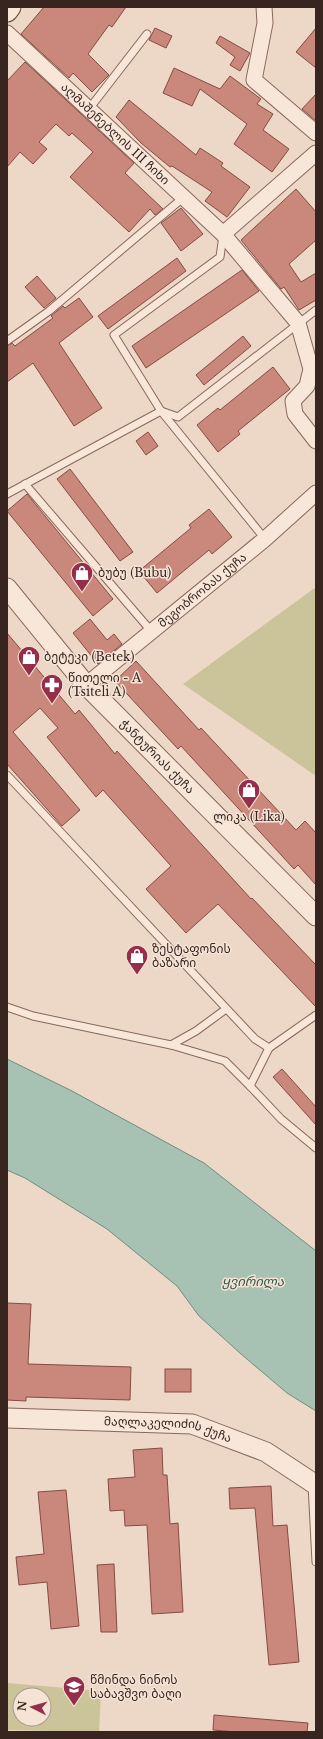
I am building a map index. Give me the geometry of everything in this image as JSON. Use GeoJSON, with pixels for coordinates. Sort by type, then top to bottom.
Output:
{"type":"FeatureCollection","features":[{"type":"Feature","properties":{"kind":"main road"},"geometry":{"type":"LineString","coordinates":[[7,11],[10,7]]}},
{"type":"Feature","properties":{"kind":"street"},"geometry":{"type":"LineString","coordinates":[[264,7],[265,23],[254,80],[316,133]]}},
{"type":"Feature","properties":{"kind":"street","name":"აღმაშენებლის III ჩიხი"},"geometry":{"type":"LineString","coordinates":[[7,33],[223,234],[298,323],[311,369],[307,386],[293,401],[295,414],[316,442]]}},
{"type":"Feature","properties":{"kind":"street"},"geometry":{"type":"LineString","coordinates":[[223,234],[316,153]]}},
{"type":"Feature","properties":{"kind":"street","name":"მეგობრობას ქუჩა"},"geometry":{"type":"LineString","coordinates":[[86,685],[265,539],[316,493]]}},
{"type":"Feature","properties":{"kind":"street","name":"ჭანტურიას ქუჩა"},"geometry":{"type":"LineString","coordinates":[[7,588],[86,685],[316,916]]}},
{"type":"Feature","properties":{"kind":"street","name":"მაღლაკელიძის ქუჩა"},"geometry":{"type":"LineString","coordinates":[[7,1418],[192,1424],[266,1452],[314,1483]]}},
{"type":"Feature","properties":{"kind":"lane"},"geometry":{"type":"LineString","coordinates":[[89,109],[147,34]]}},
{"type":"Feature","properties":{"kind":"lane"},"geometry":{"type":"LineString","coordinates":[[7,341],[49,311],[184,197]]}},
{"type":"Feature","properties":{"kind":"lane"},"geometry":{"type":"LineString","coordinates":[[223,234],[220,257],[114,335],[161,411],[265,539]]}},
{"type":"Feature","properties":{"kind":"lane"},"geometry":{"type":"LineString","coordinates":[[7,494],[161,411],[178,417],[316,310]]}},
{"type":"Feature","properties":{"kind":"lane"},"geometry":{"type":"LineString","coordinates":[[25,484],[152,632]]}},
{"type":"Feature","properties":{"kind":"lane"},"geometry":{"type":"LineString","coordinates":[[7,775],[226,1009],[255,1039],[269,1048]]}},
{"type":"Feature","properties":{"kind":"lane"},"geometry":{"type":"LineString","coordinates":[[7,1007],[33,1016],[171,1044],[225,1061],[281,1119],[316,1148]]}},
{"type":"Feature","properties":{"kind":"lane"},"geometry":{"type":"LineString","coordinates":[[171,1044],[196,1031],[226,1009]]}},
{"type":"Feature","properties":{"kind":"lane"},"geometry":{"type":"LineString","coordinates":[[250,1086],[269,1048],[316,1015]]}},
{"type":"Feature","properties":{"kind":"lane"},"geometry":{"type":"LineString","coordinates":[[314,1483],[316,1562]]}},
{"type":"Feature","properties":{"kind":"shaded area"},"geometry":{"type":"Polygon","coordinates":[[[316,587],[316,776],[183,684],[316,587]]]}},
{"type":"Feature","properties":{"kind":"shaded area"},"geometry":{"type":"Polygon","coordinates":[[[7,1683],[101,1691],[99,1732],[7,1730],[7,1683]]]}},
{"type":"Feature","properties":{"kind":"water","name":"ყვირილა"},"geometry":{"type":"Polygon","coordinates":[[[7,1059],[72,1091],[204,1163],[316,1251],[316,1411],[287,1393],[241,1354],[199,1316],[177,1286],[107,1229],[25,1178],[7,1170],[7,1059]]]}},
{"type":"Feature","properties":{"kind":"building"},"geometry":{"type":"Polygon","coordinates":[[[44,7],[126,7],[112,27],[109,25],[88,54],[109,75],[92,92],[73,73],[69,78],[21,34],[44,7]]]}},
{"type":"Feature","properties":{"kind":"building"},"geometry":{"type":"Polygon","coordinates":[[[155,28],[172,36],[166,48],[149,40],[155,28]]]}},
{"type":"Feature","properties":{"kind":"building"},"geometry":{"type":"Polygon","coordinates":[[[316,28],[316,68],[296,52],[316,28]]]}},
{"type":"Feature","properties":{"kind":"building"},"geometry":{"type":"Polygon","coordinates":[[[220,36],[250,53],[240,71],[230,65],[235,57],[216,43],[220,36]]]}},
{"type":"Feature","properties":{"kind":"building"},"geometry":{"type":"Polygon","coordinates":[[[25,62],[134,163],[125,173],[163,209],[155,215],[150,209],[129,232],[70,177],[93,152],[72,133],[69,136],[56,124],[39,142],[47,149],[33,164],[20,152],[7,167],[7,81],[25,62]]]}},
{"type":"Feature","properties":{"kind":"building"},"geometry":{"type":"Polygon","coordinates":[[[174,68],[220,89],[230,76],[261,99],[257,104],[273,114],[263,130],[289,149],[272,172],[234,144],[247,124],[200,89],[192,106],[163,93],[174,68]]]}},
{"type":"Feature","properties":{"kind":"building"},"geometry":{"type":"Polygon","coordinates":[[[316,94],[316,121],[302,109],[316,94]]]}},
{"type":"Feature","properties":{"kind":"building"},"geometry":{"type":"Polygon","coordinates":[[[129,100],[196,155],[200,148],[223,163],[221,166],[250,187],[227,217],[205,201],[212,192],[172,166],[170,167],[141,143],[116,117],[129,100]]]}},
{"type":"Feature","properties":{"kind":"building"},"geometry":{"type":"Polygon","coordinates":[[[296,189],[316,212],[316,240],[289,264],[301,282],[316,273],[316,300],[299,310],[284,287],[281,289],[241,240],[296,189]]]}},
{"type":"Feature","properties":{"kind":"building"},"geometry":{"type":"Polygon","coordinates":[[[181,208],[203,234],[181,251],[161,223],[181,208]]]}},
{"type":"Feature","properties":{"kind":"building"},"geometry":{"type":"Polygon","coordinates":[[[177,258],[186,271],[108,329],[98,316],[177,258]]]}},
{"type":"Feature","properties":{"kind":"building"},"geometry":{"type":"Polygon","coordinates":[[[242,270],[259,291],[146,368],[132,346],[242,270]]]}},
{"type":"Feature","properties":{"kind":"building"},"geometry":{"type":"Polygon","coordinates":[[[37,276],[56,298],[44,308],[25,287],[37,276]]]}},
{"type":"Feature","properties":{"kind":"building"},"geometry":{"type":"Polygon","coordinates":[[[79,298],[93,317],[59,343],[102,408],[74,426],[33,363],[7,382],[7,346],[12,343],[15,346],[53,318],[51,316],[63,306],[65,308],[79,298]]]}},
{"type":"Feature","properties":{"kind":"building"},"geometry":{"type":"Polygon","coordinates":[[[243,336],[251,346],[204,385],[196,375],[243,336]]]}},
{"type":"Feature","properties":{"kind":"building"},"geometry":{"type":"Polygon","coordinates":[[[273,367],[290,389],[238,431],[240,434],[218,452],[197,425],[218,408],[220,410],[273,367]]]}},
{"type":"Feature","properties":{"kind":"building"},"geometry":{"type":"Polygon","coordinates":[[[148,432],[158,446],[146,455],[136,441],[148,432]]]}},
{"type":"Feature","properties":{"kind":"building"},"geometry":{"type":"Polygon","coordinates":[[[70,469],[133,552],[120,561],[57,479],[70,469]]]}},
{"type":"Feature","properties":{"kind":"building"},"geometry":{"type":"Polygon","coordinates":[[[27,494],[113,599],[93,616],[7,511],[27,494]]]}},
{"type":"Feature","properties":{"kind":"building"},"geometry":{"type":"Polygon","coordinates":[[[209,509],[232,537],[212,554],[209,550],[157,593],[139,571],[191,528],[189,525],[209,509]]]}},
{"type":"Feature","properties":{"kind":"building"},"geometry":{"type":"Polygon","coordinates":[[[90,619],[107,640],[114,634],[122,644],[98,664],[73,633],[90,619]]]}},
{"type":"Feature","properties":{"kind":"building"},"geometry":{"type":"Polygon","coordinates":[[[7,633],[75,714],[79,710],[115,754],[117,751],[251,899],[252,898],[316,965],[316,1007],[218,904],[186,933],[146,889],[171,866],[103,790],[96,797],[47,737],[58,728],[40,708],[13,732],[80,810],[62,826],[7,764],[7,633]]]}},
{"type":"Feature","properties":{"kind":"building"},"geometry":{"type":"Polygon","coordinates":[[[136,661],[199,730],[201,728],[296,830],[305,821],[316,833],[316,885],[298,865],[294,869],[181,746],[178,749],[115,681],[136,661]]]}},
{"type":"Feature","properties":{"kind":"building"},"geometry":{"type":"Polygon","coordinates":[[[282,1069],[316,1107],[316,1125],[273,1077],[282,1069]]]}},
{"type":"Feature","properties":{"kind":"building"},"geometry":{"type":"Polygon","coordinates":[[[7,1303],[31,1304],[28,1364],[131,1367],[130,1400],[26,1397],[26,1401],[7,1400],[7,1303]]]}},
{"type":"Feature","properties":{"kind":"building"},"geometry":{"type":"Polygon","coordinates":[[[165,1369],[191,1369],[191,1392],[165,1392],[165,1369]]]}},
{"type":"Feature","properties":{"kind":"building"},"geometry":{"type":"Polygon","coordinates":[[[162,1448],[163,1475],[167,1475],[170,1524],[178,1523],[183,1612],[152,1614],[147,1525],[125,1526],[124,1510],[110,1511],[108,1479],[135,1477],[133,1450],[162,1448]]]}},
{"type":"Feature","properties":{"kind":"building"},"geometry":{"type":"Polygon","coordinates":[[[271,1486],[273,1526],[287,1525],[299,1662],[269,1665],[255,1508],[230,1509],[229,1488],[271,1486]]]}},
{"type":"Feature","properties":{"kind":"building"},"geometry":{"type":"Polygon","coordinates":[[[66,1490],[79,1626],[51,1629],[47,1582],[19,1585],[16,1557],[44,1554],[38,1492],[66,1490]]]}},
{"type":"Feature","properties":{"kind":"building"},"geometry":{"type":"Polygon","coordinates":[[[114,1564],[117,1632],[101,1632],[97,1565],[114,1564]]]}},
{"type":"Feature","properties":{"kind":"building"},"geometry":{"type":"Polygon","coordinates":[[[214,1715],[308,1723],[307,1732],[236,1732],[213,1730],[214,1715]]]}},
{"type":"Feature","properties":{"kind":"place","name":"ბუბუ (Bubu)"},"geometry":{"type":"Point","coordinates":[82,592]}},
{"type":"Feature","properties":{"kind":"place","name":"ბეტეკი (Betek)"},"geometry":{"type":"Point","coordinates":[29,676]}},
{"type":"Feature","properties":{"kind":"place","name":"წითელი - A (Tsiteli A)"},"geometry":{"type":"Point","coordinates":[52,704]}},
{"type":"Feature","properties":{"kind":"place","name":"ლიკა (Lika)"},"geometry":{"type":"Point","coordinates":[249,810]}},
{"type":"Feature","properties":{"kind":"place","name":"ზესტაფონის ბაზარი"},"geometry":{"type":"Point","coordinates":[137,976]}},
{"type":"Feature","properties":{"kind":"place","name":"წმინდა ნინოს საბავშვო ბაღი"},"geometry":{"type":"Point","coordinates":[74,1706]}}]}
